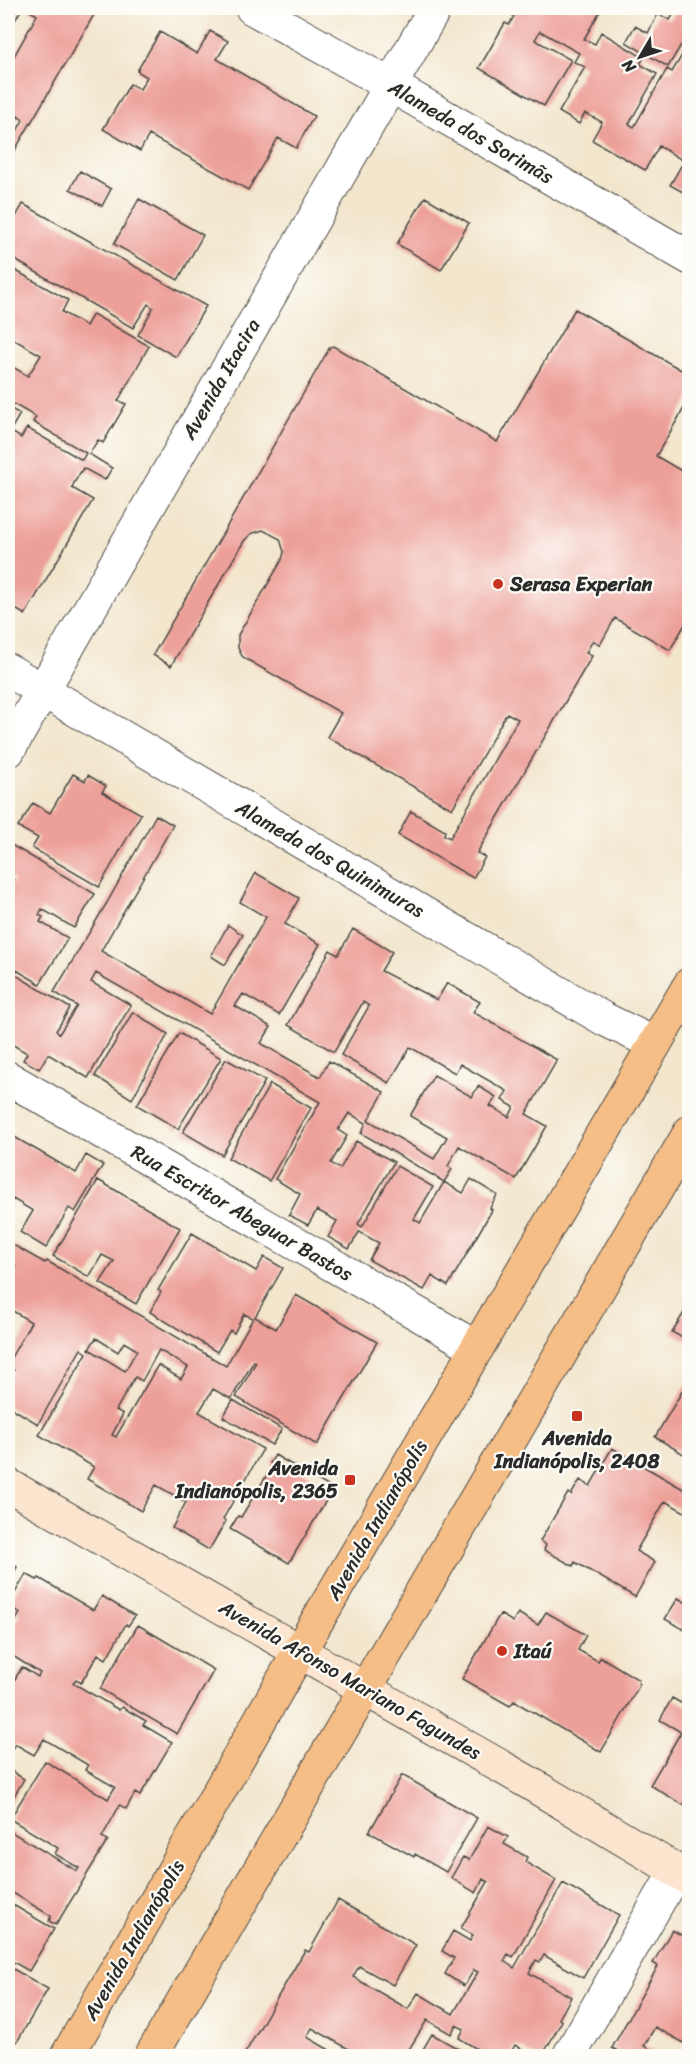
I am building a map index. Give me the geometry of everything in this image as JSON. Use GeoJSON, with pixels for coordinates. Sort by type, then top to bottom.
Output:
{"type":"FeatureCollection","features":[{"type":"Feature","properties":{"kind":"main road","name":"Avenida Indianópolis"},"geometry":{"type":"LineString","coordinates":[[67,2056],[299,1652],[690,984]]}},
{"type":"Feature","properties":{"kind":"main road"},"geometry":{"type":"LineString","coordinates":[[151,2056],[690,1132]]}},
{"type":"Feature","properties":{"kind":"street","name":"Alameda dos Sorimãs"},"geometry":{"type":"LineString","coordinates":[[252,8],[690,258]]}},
{"type":"Feature","properties":{"kind":"street","name":"Avenida Itacira"},"geometry":{"type":"LineString","coordinates":[[8,751],[435,8]]}},
{"type":"Feature","properties":{"kind":"street","name":"Alameda dos Quinimuras"},"geometry":{"type":"LineString","coordinates":[[8,670],[604,1019],[655,1044]]}},
{"type":"Feature","properties":{"kind":"street","name":"Rua Escritor Abeguar Bastos"},"geometry":{"type":"LineString","coordinates":[[8,1078],[477,1348]]}},
{"type":"Feature","properties":{"kind":"street","name":"Avenida Afonso Mariano Fagundes"},"geometry":{"type":"LineString","coordinates":[[8,1485],[526,1781],[683,1875]]}},
{"type":"Feature","properties":{"kind":"street"},"geometry":{"type":"LineString","coordinates":[[569,2056],[683,1875]]}},
{"type":"Feature","properties":{"kind":"building"},"geometry":{"type":"Polygon","coordinates":[[[8,8],[22,8],[8,33],[8,8]]]}},
{"type":"Feature","properties":{"kind":"building"},"geometry":{"type":"Polygon","coordinates":[[[25,8],[98,8],[8,162],[8,147],[23,120],[18,116],[17,119],[8,114],[8,54],[13,58],[37,15],[25,8]]]}},
{"type":"Feature","properties":{"kind":"building"},"geometry":{"type":"Polygon","coordinates":[[[512,8],[602,8],[584,39],[595,44],[601,32],[644,58],[640,64],[657,74],[629,124],[634,127],[667,69],[672,72],[690,42],[690,196],[670,185],[684,161],[659,146],[645,170],[592,140],[602,122],[585,113],[579,124],[559,112],[585,67],[574,62],[579,53],[540,31],[535,40],[571,60],[544,106],[479,68],[505,23],[509,25],[514,16],[509,13],[512,8]]]}},
{"type":"Feature","properties":{"kind":"building"},"geometry":{"type":"Polygon","coordinates":[[[677,8],[690,8],[690,30],[668,67],[626,42],[635,26],[648,33],[658,14],[670,20],[677,8]]]}},
{"type":"Feature","properties":{"kind":"building"},"geometry":{"type":"Polygon","coordinates":[[[210,31],[228,41],[217,59],[314,116],[296,148],[278,138],[248,190],[149,135],[140,151],[103,129],[130,84],[140,89],[147,77],[137,71],[160,32],[197,54],[210,31]]]}},
{"type":"Feature","properties":{"kind":"building"},"geometry":{"type":"Polygon","coordinates":[[[80,171],[111,189],[102,206],[70,189],[80,171]]]}},
{"type":"Feature","properties":{"kind":"building"},"geometry":{"type":"Polygon","coordinates":[[[425,197],[469,223],[441,270],[397,244],[425,197]]]}},
{"type":"Feature","properties":{"kind":"building"},"geometry":{"type":"Polygon","coordinates":[[[139,199],[203,235],[178,280],[114,244],[139,199]]]}},
{"type":"Feature","properties":{"kind":"building"},"geometry":{"type":"Polygon","coordinates":[[[23,204],[206,306],[176,357],[138,335],[153,308],[148,304],[133,328],[8,256],[8,231],[23,204]]]}},
{"type":"Feature","properties":{"kind":"building"},"geometry":{"type":"Polygon","coordinates":[[[11,268],[68,300],[62,312],[86,326],[93,314],[149,346],[118,401],[126,404],[103,443],[98,440],[89,454],[112,468],[105,480],[83,468],[74,483],[72,488],[93,500],[25,615],[11,606],[8,608],[8,407],[20,414],[10,431],[21,438],[27,428],[82,460],[86,453],[33,422],[36,417],[8,401],[8,377],[13,367],[28,376],[41,355],[8,336],[8,274],[11,268]]]}},
{"type":"Feature","properties":{"kind":"building"},"geometry":{"type":"Polygon","coordinates":[[[575,309],[690,375],[690,398],[656,456],[690,476],[690,616],[670,650],[615,618],[600,645],[593,640],[586,653],[592,656],[477,853],[485,857],[473,878],[398,835],[411,811],[445,831],[444,835],[450,838],[518,719],[507,713],[452,809],[327,737],[341,713],[246,659],[238,648],[238,635],[282,560],[284,552],[280,539],[263,530],[251,534],[244,541],[171,666],[153,655],[330,347],[333,346],[497,442],[575,309]]]}},
{"type":"Feature","properties":{"kind":"building"},"geometry":{"type":"Polygon","coordinates":[[[73,774],[85,781],[88,775],[106,786],[102,792],[141,814],[99,887],[32,848],[38,838],[18,827],[33,803],[50,813],[73,774]]]}},
{"type":"Feature","properties":{"kind":"building"},"geometry":{"type":"Polygon","coordinates":[[[156,815],[173,825],[101,951],[210,1014],[266,917],[240,902],[256,873],[299,898],[285,924],[320,944],[279,1015],[243,994],[235,1006],[271,1027],[261,1043],[264,1045],[320,1077],[329,1061],[384,1092],[368,1120],[434,1159],[447,1137],[410,1116],[434,1075],[472,1097],[478,1086],[496,1097],[490,1106],[509,1117],[514,1107],[502,1100],[507,1091],[460,1064],[455,1073],[410,1047],[389,1083],[341,1055],[369,1006],[363,1002],[334,1052],[288,1025],[330,950],[338,955],[353,929],[392,952],[381,971],[437,1000],[447,983],[480,1002],[473,1012],[557,1060],[526,1114],[547,1126],[516,1179],[459,1146],[448,1166],[452,1169],[444,1182],[463,1193],[471,1179],[497,1195],[490,1208],[492,1210],[448,1286],[432,1276],[424,1290],[369,1260],[379,1243],[359,1232],[349,1249],[328,1237],[337,1221],[317,1210],[308,1225],[289,1215],[300,1194],[275,1179],[320,1102],[96,973],[91,982],[131,1005],[88,1078],[48,1054],[39,1069],[23,1060],[27,1053],[8,1042],[8,970],[70,1008],[56,1031],[59,1034],[77,1006],[54,992],[156,815]],[[349,1113],[338,1130],[347,1136],[331,1163],[340,1169],[356,1141],[394,1162],[358,1224],[362,1227],[397,1166],[433,1187],[414,1219],[420,1223],[444,1182],[361,1133],[366,1123],[349,1113]]]}},
{"type":"Feature","properties":{"kind":"building"},"geometry":{"type":"Polygon","coordinates":[[[8,843],[95,894],[74,928],[42,909],[39,915],[43,917],[40,922],[68,938],[40,984],[8,965],[8,890],[14,880],[8,876],[8,843]]]}},
{"type":"Feature","properties":{"kind":"building"},"geometry":{"type":"Polygon","coordinates":[[[228,925],[243,935],[225,965],[211,956],[228,925]]]}},
{"type":"Feature","properties":{"kind":"building"},"geometry":{"type":"Polygon","coordinates":[[[133,1012],[168,1034],[132,1099],[95,1076],[133,1012]]]}},
{"type":"Feature","properties":{"kind":"building"},"geometry":{"type":"Polygon","coordinates":[[[179,1033],[221,1058],[178,1129],[137,1105],[179,1033]]]}},
{"type":"Feature","properties":{"kind":"building"},"geometry":{"type":"Polygon","coordinates":[[[226,1059],[265,1081],[222,1155],[183,1132],[226,1059]]]}},
{"type":"Feature","properties":{"kind":"building"},"geometry":{"type":"Polygon","coordinates":[[[270,1084],[311,1108],[269,1181],[228,1158],[270,1084]]]}},
{"type":"Feature","properties":{"kind":"building"},"geometry":{"type":"Polygon","coordinates":[[[11,1135],[76,1173],[86,1155],[103,1165],[75,1212],[69,1208],[46,1248],[20,1232],[33,1211],[13,1199],[8,1209],[8,1137],[10,1138],[11,1135]]]}},
{"type":"Feature","properties":{"kind":"building"},"geometry":{"type":"Polygon","coordinates":[[[98,1180],[180,1228],[136,1304],[100,1283],[114,1261],[102,1255],[89,1277],[53,1256],[98,1180]]]}},
{"type":"Feature","properties":{"kind":"building"},"geometry":{"type":"Polygon","coordinates":[[[192,1233],[256,1271],[264,1257],[283,1268],[255,1317],[276,1329],[296,1295],[377,1342],[317,1445],[236,1397],[256,1362],[254,1361],[231,1399],[213,1389],[199,1412],[263,1449],[223,1519],[226,1521],[209,1550],[172,1528],[186,1502],[156,1485],[141,1511],[87,1479],[94,1467],[39,1435],[87,1353],[81,1349],[38,1424],[8,1406],[8,1381],[14,1370],[8,1367],[8,1363],[31,1322],[8,1308],[8,1280],[16,1267],[8,1262],[8,1242],[45,1263],[47,1261],[226,1366],[253,1318],[244,1314],[234,1333],[230,1330],[217,1352],[150,1312],[161,1292],[158,1290],[192,1233]],[[96,1338],[89,1349],[125,1371],[137,1350],[124,1342],[118,1352],[96,1338]],[[159,1350],[142,1381],[135,1377],[116,1410],[123,1414],[112,1435],[116,1437],[158,1365],[181,1379],[188,1367],[159,1350]]]}},
{"type":"Feature","properties":{"kind":"building"},"geometry":{"type":"Polygon","coordinates":[[[690,1303],[690,1342],[672,1332],[690,1303]]]}},
{"type":"Feature","properties":{"kind":"building"},"geometry":{"type":"Polygon","coordinates":[[[690,1378],[690,1458],[655,1437],[690,1378]]]}},
{"type":"Feature","properties":{"kind":"building"},"geometry":{"type":"Polygon","coordinates":[[[233,1400],[282,1429],[272,1445],[223,1417],[233,1400]]]}},
{"type":"Feature","properties":{"kind":"building"},"geometry":{"type":"Polygon","coordinates":[[[612,1448],[690,1493],[690,1515],[665,1501],[636,1551],[655,1562],[635,1597],[575,1562],[573,1566],[544,1550],[546,1545],[540,1541],[568,1493],[571,1495],[580,1480],[590,1486],[612,1448]]]}},
{"type":"Feature","properties":{"kind":"building"},"geometry":{"type":"Polygon","coordinates":[[[275,1455],[333,1489],[289,1563],[230,1529],[238,1516],[241,1517],[273,1465],[270,1463],[275,1455]]]}},
{"type":"Feature","properties":{"kind":"building"},"geometry":{"type":"Polygon","coordinates":[[[8,1562],[17,1567],[8,1583],[8,1562]]]}},
{"type":"Feature","properties":{"kind":"building"},"geometry":{"type":"Polygon","coordinates":[[[26,1574],[37,1580],[39,1578],[93,1610],[102,1596],[135,1616],[128,1626],[126,1624],[106,1659],[98,1654],[81,1683],[76,1679],[73,1683],[119,1710],[122,1707],[146,1721],[143,1725],[172,1742],[140,1796],[135,1793],[126,1809],[120,1805],[102,1837],[108,1840],[56,1925],[49,1921],[51,1916],[8,1890],[8,1830],[77,1871],[79,1868],[55,1854],[58,1848],[10,1819],[45,1761],[108,1799],[115,1787],[85,1770],[88,1765],[44,1739],[34,1755],[15,1744],[8,1757],[8,1691],[22,1667],[38,1677],[40,1673],[8,1653],[8,1635],[20,1613],[8,1605],[26,1574]]]}},
{"type":"Feature","properties":{"kind":"building"},"geometry":{"type":"Polygon","coordinates":[[[678,1598],[690,1605],[690,1633],[665,1619],[678,1598]]]}},
{"type":"Feature","properties":{"kind":"building"},"geometry":{"type":"Polygon","coordinates":[[[546,1612],[586,1635],[578,1650],[598,1661],[601,1657],[639,1680],[640,1684],[601,1752],[514,1701],[510,1706],[462,1679],[500,1614],[513,1622],[518,1613],[538,1625],[546,1612]]]}},
{"type":"Feature","properties":{"kind":"building"},"geometry":{"type":"Polygon","coordinates":[[[138,1625],[214,1670],[177,1734],[100,1689],[138,1625]]]}},
{"type":"Feature","properties":{"kind":"building"},"geometry":{"type":"Polygon","coordinates":[[[672,1698],[690,1708],[690,1805],[685,1802],[683,1805],[650,1785],[681,1732],[660,1720],[672,1698]]]}},
{"type":"Feature","properties":{"kind":"building"},"geometry":{"type":"Polygon","coordinates":[[[8,1769],[24,1779],[8,1807],[8,1769]]]}},
{"type":"Feature","properties":{"kind":"building"},"geometry":{"type":"Polygon","coordinates":[[[402,1775],[477,1818],[446,1872],[369,1832],[402,1775]]]}},
{"type":"Feature","properties":{"kind":"building"},"geometry":{"type":"Polygon","coordinates":[[[488,1826],[508,1837],[504,1844],[527,1857],[525,1862],[556,1880],[513,1957],[508,1954],[504,1961],[514,1968],[563,1883],[619,1915],[583,1978],[544,1955],[540,1962],[536,1960],[529,1973],[571,1997],[559,2019],[562,2021],[542,2056],[534,2056],[515,2045],[509,2056],[503,2053],[501,2056],[483,2056],[485,2054],[459,2038],[464,2029],[456,2025],[451,2034],[427,2020],[405,2056],[361,2056],[312,2028],[307,2037],[337,2056],[244,2055],[305,1950],[309,1952],[338,1900],[416,1945],[393,1985],[359,1966],[353,1977],[408,2009],[418,1993],[453,2014],[478,1972],[474,1970],[464,1986],[445,1974],[454,1958],[442,1951],[453,1931],[470,1941],[473,1935],[461,1928],[488,1882],[483,1879],[476,1893],[451,1878],[463,1857],[469,1860],[488,1826]]]}},
{"type":"Feature","properties":{"kind":"building"},"geometry":{"type":"Polygon","coordinates":[[[8,1902],[54,1929],[29,1971],[8,1959],[8,1902]]]}},
{"type":"Feature","properties":{"kind":"building"},"geometry":{"type":"Polygon","coordinates":[[[672,1930],[690,1940],[690,2034],[684,2043],[655,2027],[644,2046],[663,2056],[627,2056],[612,2048],[658,1966],[653,1963],[672,1930]]]}},
{"type":"Feature","properties":{"kind":"building"},"geometry":{"type":"Polygon","coordinates":[[[8,1966],[48,1989],[17,2042],[8,2036],[8,1966]]]}},
{"type":"Feature","properties":{"kind":"building"},"geometry":{"type":"Polygon","coordinates":[[[432,2034],[471,2056],[419,2056],[432,2034]]]}},
{"type":"Feature","properties":{"kind":"place","name":"Serasa Experian"},"geometry":{"type":"Point","coordinates":[498,584]}},
{"type":"Feature","properties":{"kind":"place","name":"Avenida Indianópolis, 2408"},"geometry":{"type":"Point","coordinates":[577,1416]}},
{"type":"Feature","properties":{"kind":"place","name":"Avenida Indianópolis, 2365"},"geometry":{"type":"Point","coordinates":[350,1480]}},
{"type":"Feature","properties":{"kind":"place","name":"Itaú"},"geometry":{"type":"Point","coordinates":[502,1651]}}]}
